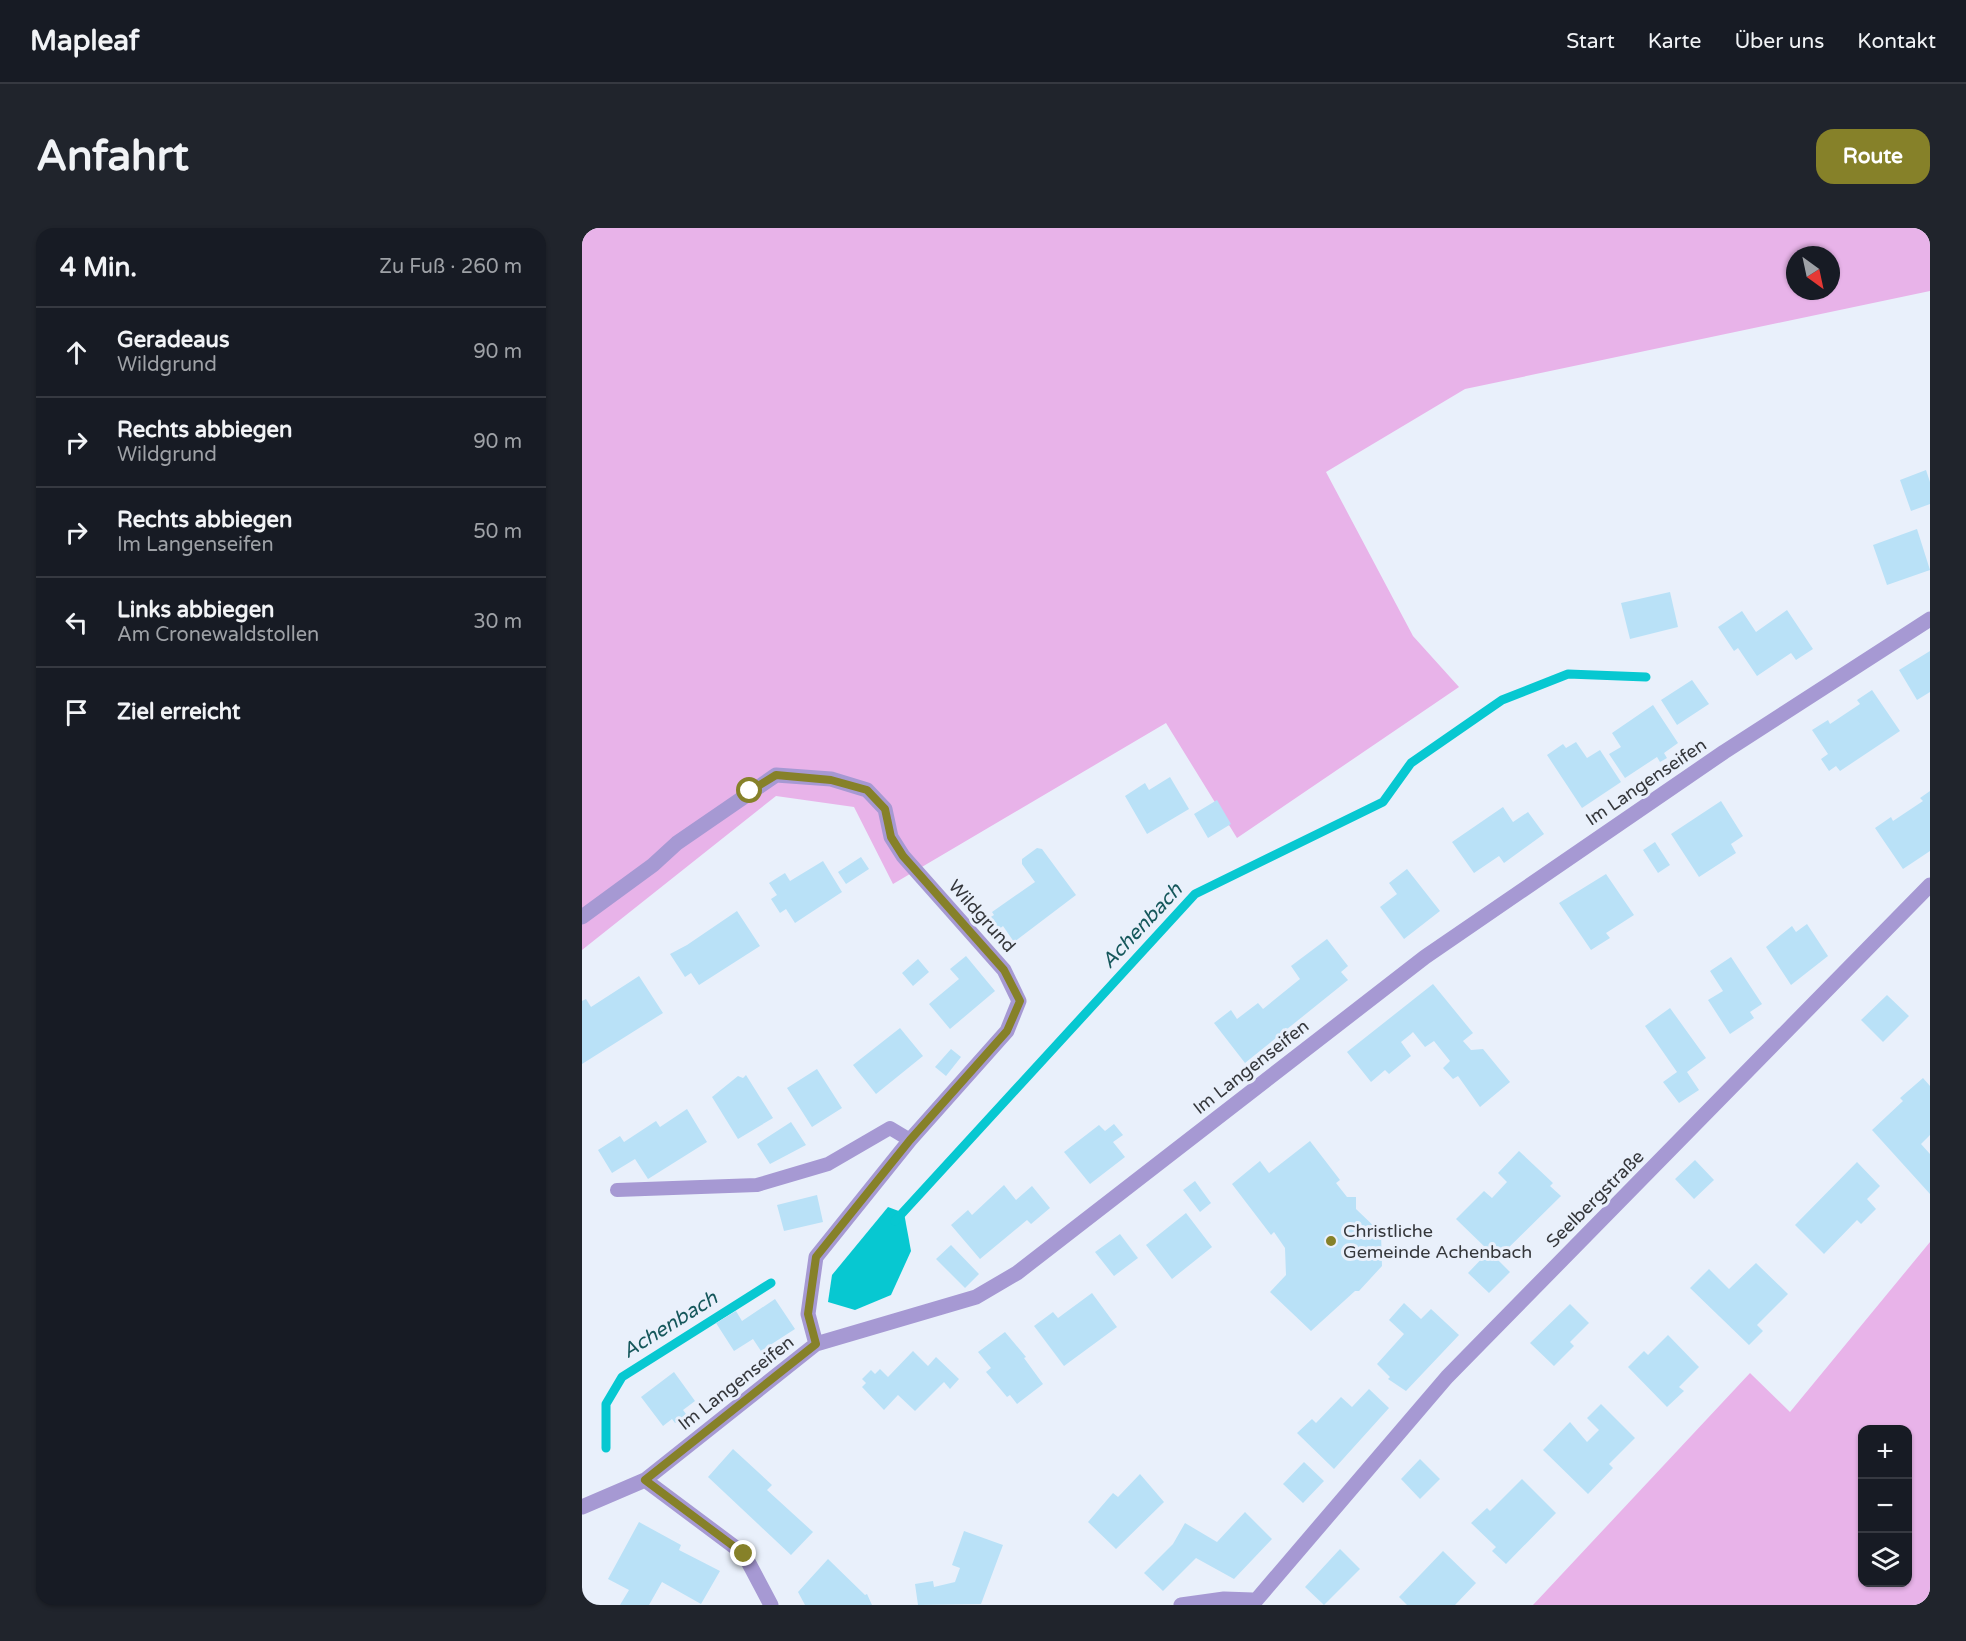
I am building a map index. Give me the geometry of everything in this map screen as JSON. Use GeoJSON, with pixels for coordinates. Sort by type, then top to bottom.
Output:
{"type":"FeatureCollection","features":[{"type":"Feature","properties":{"kind":"street","name":"Im Langenseifen"},"geometry":{"type":"LineString","coordinates":[[582,1507],[645,1480],[816,1344],[976,1297],[1017,1273],[1425,957],[1724,752],[1930,619]]}},
{"type":"Feature","properties":{"kind":"street","name":"Wildgrund"},"geometry":{"type":"LineString","coordinates":[[582,917],[677,843],[776,775],[831,780],[867,790],[885,809],[891,837],[903,856],[1004,970],[1020,1001],[1007,1031],[910,1140],[816,1257],[808,1314],[816,1344]]}},
{"type":"Feature","properties":{"kind":"street","name":"Seelbergstraße"},"geometry":{"type":"LineString","coordinates":[[1252,1603],[1447,1377],[1930,885]]}},
{"type":"Feature","properties":{"kind":"street"},"geometry":{"type":"LineString","coordinates":[[645,1480],[744,1554],[771,1605]]}},
{"type":"Feature","properties":{"kind":"street"},"geometry":{"type":"LineString","coordinates":[[1180,1605],[1224,1599],[1252,1603]]}},
{"type":"Feature","properties":{"kind":"lane"},"geometry":{"type":"LineString","coordinates":[[617,1190],[757,1185],[828,1164],[890,1128],[910,1140]]}},
{"type":"Feature","properties":{"kind":"shaded area"},"geometry":{"type":"Polygon","coordinates":[[[582,228],[1930,228],[1930,291],[1465,389],[1326,472],[1413,636],[1459,687],[1237,838],[1166,723],[893,884],[854,807],[776,796],[582,950],[582,228]]]}},
{"type":"Feature","properties":{"kind":"shaded area"},"geometry":{"type":"Polygon","coordinates":[[[1930,1242],[1930,1605],[1533,1605],[1750,1373],[1790,1412],[1930,1242]]]}},
{"type":"Feature","properties":{"kind":"water"},"geometry":{"type":"Polygon","coordinates":[[[888,1207],[904,1213],[911,1251],[891,1295],[855,1310],[828,1302],[832,1275],[888,1207]]]}},
{"type":"Feature","properties":{"kind":"building"},"geometry":{"type":"Polygon","coordinates":[[[1926,470],[1930,482],[1930,504],[1911,511],[1900,480],[1926,470]]]}},
{"type":"Feature","properties":{"kind":"building"},"geometry":{"type":"Polygon","coordinates":[[[1917,529],[1930,570],[1887,585],[1873,545],[1917,529]]]}},
{"type":"Feature","properties":{"kind":"building"},"geometry":{"type":"Polygon","coordinates":[[[1670,592],[1678,627],[1630,639],[1621,603],[1670,592]]]}},
{"type":"Feature","properties":{"kind":"building"},"geometry":{"type":"Polygon","coordinates":[[[1787,610],[1813,649],[1796,660],[1791,653],[1757,676],[1738,648],[1734,651],[1718,627],[1742,611],[1756,632],[1787,610]]]}},
{"type":"Feature","properties":{"kind":"building"},"geometry":{"type":"Polygon","coordinates":[[[1930,651],[1930,692],[1917,700],[1899,670],[1930,651]]]}},
{"type":"Feature","properties":{"kind":"building"},"geometry":{"type":"Polygon","coordinates":[[[1692,680],[1709,704],[1677,725],[1661,700],[1692,680]]]}},
{"type":"Feature","properties":{"kind":"building"},"geometry":{"type":"Polygon","coordinates":[[[1872,690],[1900,731],[1840,771],[1836,766],[1829,771],[1821,759],[1828,754],[1812,730],[1828,720],[1830,724],[1860,704],[1857,700],[1872,690]]]}},
{"type":"Feature","properties":{"kind":"building"},"geometry":{"type":"Polygon","coordinates":[[[1653,705],[1678,743],[1664,753],[1667,758],[1660,762],[1657,757],[1625,778],[1609,754],[1621,747],[1612,733],[1653,705]]]}},
{"type":"Feature","properties":{"kind":"building"},"geometry":{"type":"Polygon","coordinates":[[[1576,742],[1587,758],[1600,750],[1621,782],[1582,808],[1547,755],[1563,744],[1566,748],[1576,742]]]}},
{"type":"Feature","properties":{"kind":"building"},"geometry":{"type":"Polygon","coordinates":[[[1170,777],[1189,809],[1147,834],[1125,796],[1145,783],[1149,790],[1170,777]]]}},
{"type":"Feature","properties":{"kind":"building"},"geometry":{"type":"Polygon","coordinates":[[[1930,791],[1930,851],[1903,869],[1875,828],[1891,817],[1893,821],[1923,801],[1920,798],[1930,791]]]}},
{"type":"Feature","properties":{"kind":"building"},"geometry":{"type":"Polygon","coordinates":[[[1217,800],[1231,824],[1208,838],[1194,814],[1217,800]]]}},
{"type":"Feature","properties":{"kind":"building"},"geometry":{"type":"Polygon","coordinates":[[[1721,801],[1743,836],[1731,844],[1736,853],[1699,877],[1671,834],[1721,801]]]}},
{"type":"Feature","properties":{"kind":"building"},"geometry":{"type":"Polygon","coordinates":[[[1503,807],[1513,822],[1528,812],[1544,834],[1504,863],[1499,856],[1474,873],[1452,842],[1503,807]]]}},
{"type":"Feature","properties":{"kind":"building"},"geometry":{"type":"Polygon","coordinates":[[[1655,842],[1670,865],[1658,873],[1643,850],[1655,842]]]}},
{"type":"Feature","properties":{"kind":"building"},"geometry":{"type":"Polygon","coordinates":[[[1037,848],[1042,849],[1076,895],[1014,942],[1003,926],[998,930],[989,918],[994,915],[992,912],[1035,882],[1022,864],[1022,859],[1037,848]]]}},
{"type":"Feature","properties":{"kind":"building"},"geometry":{"type":"Polygon","coordinates":[[[861,857],[869,869],[846,884],[838,872],[861,857]]]}},
{"type":"Feature","properties":{"kind":"building"},"geometry":{"type":"Polygon","coordinates":[[[823,861],[842,892],[795,923],[786,909],[780,913],[771,899],[777,895],[769,883],[785,873],[790,881],[823,861]]]}},
{"type":"Feature","properties":{"kind":"building"},"geometry":{"type":"Polygon","coordinates":[[[1407,869],[1440,911],[1404,939],[1380,907],[1397,894],[1389,883],[1407,869]]]}},
{"type":"Feature","properties":{"kind":"building"},"geometry":{"type":"Polygon","coordinates":[[[1606,874],[1634,915],[1606,933],[1610,938],[1591,950],[1559,903],[1606,874]]]}},
{"type":"Feature","properties":{"kind":"building"},"geometry":{"type":"Polygon","coordinates":[[[737,911],[760,946],[699,985],[691,973],[685,977],[670,954],[737,911]]]}},
{"type":"Feature","properties":{"kind":"building"},"geometry":{"type":"Polygon","coordinates":[[[1807,924],[1828,956],[1791,985],[1766,947],[1792,926],[1796,932],[1807,924]]]}},
{"type":"Feature","properties":{"kind":"building"},"geometry":{"type":"Polygon","coordinates":[[[1327,939],[1348,966],[1341,972],[1348,980],[1245,1063],[1214,1023],[1231,1010],[1237,1019],[1258,1003],[1263,1009],[1300,979],[1291,966],[1327,939]]]}},
{"type":"Feature","properties":{"kind":"building"},"geometry":{"type":"Polygon","coordinates":[[[966,956],[995,991],[950,1029],[929,1004],[959,979],[950,969],[966,956]]]}},
{"type":"Feature","properties":{"kind":"building"},"geometry":{"type":"Polygon","coordinates":[[[1731,957],[1762,1004],[1750,1012],[1754,1018],[1730,1034],[1708,1000],[1723,991],[1710,971],[1731,957]]]}},
{"type":"Feature","properties":{"kind":"building"},"geometry":{"type":"Polygon","coordinates":[[[918,959],[929,972],[913,986],[902,973],[918,959]]]}},
{"type":"Feature","properties":{"kind":"building"},"geometry":{"type":"Polygon","coordinates":[[[639,976],[663,1013],[582,1064],[582,1001],[586,999],[591,1007],[639,976]]]}},
{"type":"Feature","properties":{"kind":"building"},"geometry":{"type":"Polygon","coordinates":[[[1433,984],[1473,1033],[1463,1041],[1471,1050],[1483,1049],[1510,1082],[1480,1107],[1458,1076],[1453,1079],[1443,1068],[1450,1061],[1434,1041],[1425,1047],[1413,1032],[1401,1042],[1411,1056],[1389,1074],[1385,1070],[1371,1082],[1347,1052],[1433,984]]]}},
{"type":"Feature","properties":{"kind":"building"},"geometry":{"type":"Polygon","coordinates":[[[1887,995],[1909,1016],[1883,1042],[1861,1020],[1887,995]]]}},
{"type":"Feature","properties":{"kind":"building"},"geometry":{"type":"Polygon","coordinates":[[[1670,1008],[1706,1058],[1687,1072],[1699,1090],[1679,1103],[1663,1082],[1677,1072],[1645,1026],[1670,1008]]]}},
{"type":"Feature","properties":{"kind":"building"},"geometry":{"type":"Polygon","coordinates":[[[900,1028],[923,1056],[876,1094],[853,1065],[900,1028]]]}},
{"type":"Feature","properties":{"kind":"building"},"geometry":{"type":"Polygon","coordinates":[[[951,1049],[961,1057],[946,1076],[935,1067],[951,1049]]]}},
{"type":"Feature","properties":{"kind":"building"},"geometry":{"type":"Polygon","coordinates":[[[817,1069],[842,1108],[812,1127],[787,1088],[817,1069]]]}},
{"type":"Feature","properties":{"kind":"building"},"geometry":{"type":"Polygon","coordinates":[[[746,1075],[773,1118],[738,1139],[712,1097],[738,1076],[743,1078],[746,1075]]]}},
{"type":"Feature","properties":{"kind":"building"},"geometry":{"type":"Polygon","coordinates":[[[1923,1078],[1930,1086],[1930,1135],[1921,1144],[1930,1154],[1930,1194],[1872,1130],[1903,1101],[1900,1098],[1923,1078]]]}},
{"type":"Feature","properties":{"kind":"building"},"geometry":{"type":"Polygon","coordinates":[[[687,1109],[707,1142],[648,1179],[635,1159],[612,1173],[598,1150],[620,1136],[624,1142],[656,1121],[660,1127],[687,1109]]]}},
{"type":"Feature","properties":{"kind":"building"},"geometry":{"type":"Polygon","coordinates":[[[791,1122],[806,1145],[770,1164],[757,1144],[791,1122]]]}},
{"type":"Feature","properties":{"kind":"building"},"geometry":{"type":"Polygon","coordinates":[[[1114,1124],[1123,1135],[1113,1142],[1125,1157],[1090,1184],[1064,1152],[1099,1125],[1105,1131],[1114,1124]]]}},
{"type":"Feature","properties":{"kind":"building","name":"Christliche Gemeinde Achenbach"},"geometry":{"type":"Polygon","coordinates":[[[1310,1141],[1340,1180],[1336,1183],[1347,1197],[1356,1197],[1356,1209],[1381,1233],[1382,1266],[1359,1291],[1355,1291],[1311,1331],[1270,1292],[1286,1275],[1285,1248],[1274,1232],[1271,1235],[1232,1184],[1260,1161],[1269,1173],[1310,1141]]]}},
{"type":"Feature","properties":{"kind":"building"},"geometry":{"type":"Polygon","coordinates":[[[1519,1151],[1553,1183],[1550,1186],[1561,1196],[1497,1259],[1510,1272],[1489,1293],[1468,1273],[1489,1251],[1456,1219],[1484,1191],[1492,1198],[1507,1182],[1498,1173],[1519,1151]]]}},
{"type":"Feature","properties":{"kind":"building"},"geometry":{"type":"Polygon","coordinates":[[[1695,1160],[1714,1180],[1694,1199],[1675,1179],[1695,1160]]]}},
{"type":"Feature","properties":{"kind":"building"},"geometry":{"type":"Polygon","coordinates":[[[1857,1162],[1880,1186],[1867,1199],[1876,1209],[1861,1224],[1857,1220],[1824,1254],[1795,1225],[1857,1162]]]}},
{"type":"Feature","properties":{"kind":"building"},"geometry":{"type":"Polygon","coordinates":[[[1195,1181],[1211,1203],[1200,1212],[1183,1190],[1195,1181]]]}},
{"type":"Feature","properties":{"kind":"building"},"geometry":{"type":"Polygon","coordinates":[[[1004,1185],[1016,1200],[1032,1186],[1050,1208],[1031,1224],[1027,1220],[980,1259],[951,1225],[968,1210],[972,1215],[1004,1185]]]}},
{"type":"Feature","properties":{"kind":"building"},"geometry":{"type":"Polygon","coordinates":[[[817,1195],[823,1222],[784,1231],[777,1205],[817,1195]]]}},
{"type":"Feature","properties":{"kind":"building"},"geometry":{"type":"Polygon","coordinates":[[[1186,1213],[1212,1247],[1172,1279],[1146,1245],[1186,1213]]]}},
{"type":"Feature","properties":{"kind":"building"},"geometry":{"type":"Polygon","coordinates":[[[1120,1234],[1138,1258],[1114,1276],[1095,1252],[1120,1234]]]}},
{"type":"Feature","properties":{"kind":"building"},"geometry":{"type":"Polygon","coordinates":[[[951,1245],[979,1274],[965,1288],[936,1259],[951,1245]]]}},
{"type":"Feature","properties":{"kind":"building"},"geometry":{"type":"Polygon","coordinates":[[[1756,1263],[1788,1294],[1757,1325],[1763,1331],[1749,1345],[1690,1288],[1709,1269],[1729,1289],[1756,1263]]]}},
{"type":"Feature","properties":{"kind":"building"},"geometry":{"type":"Polygon","coordinates":[[[1092,1293],[1117,1327],[1064,1366],[1034,1326],[1053,1312],[1058,1318],[1092,1293]]]}},
{"type":"Feature","properties":{"kind":"building"},"geometry":{"type":"Polygon","coordinates":[[[775,1299],[795,1329],[761,1351],[753,1339],[734,1351],[716,1323],[736,1311],[742,1321],[775,1299]]]}},
{"type":"Feature","properties":{"kind":"building"},"geometry":{"type":"Polygon","coordinates":[[[1404,1303],[1421,1319],[1431,1309],[1459,1335],[1406,1391],[1388,1379],[1390,1377],[1377,1364],[1404,1334],[1389,1320],[1404,1303]]]}},
{"type":"Feature","properties":{"kind":"building"},"geometry":{"type":"Polygon","coordinates":[[[1570,1304],[1589,1323],[1570,1342],[1574,1346],[1554,1366],[1530,1343],[1570,1304]]]}},
{"type":"Feature","properties":{"kind":"building"},"geometry":{"type":"Polygon","coordinates":[[[1005,1332],[1026,1357],[1024,1358],[1043,1384],[1017,1404],[1010,1395],[1007,1397],[986,1372],[991,1368],[978,1352],[1005,1332]]]}},
{"type":"Feature","properties":{"kind":"building"},"geometry":{"type":"Polygon","coordinates":[[[1668,1335],[1699,1367],[1679,1387],[1684,1391],[1667,1407],[1628,1367],[1644,1351],[1648,1355],[1668,1335]]]}},
{"type":"Feature","properties":{"kind":"building"},"geometry":{"type":"Polygon","coordinates":[[[913,1351],[928,1366],[936,1357],[959,1379],[950,1389],[944,1382],[915,1411],[898,1395],[884,1410],[862,1387],[866,1383],[862,1379],[871,1370],[875,1374],[880,1369],[888,1377],[913,1351]]]}},
{"type":"Feature","properties":{"kind":"building"},"geometry":{"type":"Polygon","coordinates":[[[674,1372],[695,1401],[683,1410],[686,1414],[675,1423],[672,1419],[663,1426],[641,1397],[674,1372]]]}},
{"type":"Feature","properties":{"kind":"building"},"geometry":{"type":"Polygon","coordinates":[[[1369,1389],[1389,1408],[1334,1469],[1297,1433],[1312,1419],[1316,1423],[1341,1397],[1352,1407],[1369,1389]]]}},
{"type":"Feature","properties":{"kind":"building"},"geometry":{"type":"Polygon","coordinates":[[[1601,1404],[1635,1438],[1609,1464],[1613,1468],[1588,1494],[1543,1450],[1570,1422],[1587,1442],[1599,1430],[1587,1418],[1601,1404]]]}},
{"type":"Feature","properties":{"kind":"building"},"geometry":{"type":"Polygon","coordinates":[[[733,1449],[772,1485],[767,1490],[813,1532],[791,1555],[708,1477],[733,1449]]]}},
{"type":"Feature","properties":{"kind":"building"},"geometry":{"type":"Polygon","coordinates":[[[1420,1459],[1440,1479],[1420,1499],[1401,1479],[1420,1459]]]}},
{"type":"Feature","properties":{"kind":"building"},"geometry":{"type":"Polygon","coordinates":[[[1304,1462],[1324,1481],[1303,1503],[1283,1484],[1304,1462]]]}},
{"type":"Feature","properties":{"kind":"building"},"geometry":{"type":"Polygon","coordinates":[[[1140,1474],[1164,1502],[1116,1549],[1088,1522],[1113,1493],[1118,1497],[1140,1474]]]}},
{"type":"Feature","properties":{"kind":"building"},"geometry":{"type":"Polygon","coordinates":[[[1522,1479],[1556,1513],[1506,1564],[1492,1551],[1496,1547],[1471,1523],[1487,1508],[1490,1511],[1522,1479]]]}},
{"type":"Feature","properties":{"kind":"building"},"geometry":{"type":"Polygon","coordinates":[[[1245,1512],[1272,1539],[1234,1579],[1196,1558],[1163,1591],[1144,1573],[1173,1544],[1185,1523],[1217,1542],[1245,1512]]]}},
{"type":"Feature","properties":{"kind":"building"},"geometry":{"type":"Polygon","coordinates":[[[639,1522],[681,1545],[679,1550],[720,1571],[701,1604],[662,1582],[649,1605],[620,1605],[629,1590],[608,1579],[639,1522]]]}},
{"type":"Feature","properties":{"kind":"building"},"geometry":{"type":"Polygon","coordinates":[[[964,1531],[1003,1545],[981,1604],[918,1605],[915,1584],[933,1581],[934,1587],[955,1582],[960,1568],[952,1565],[964,1531]]]}},
{"type":"Feature","properties":{"kind":"building"},"geometry":{"type":"Polygon","coordinates":[[[1340,1549],[1360,1569],[1324,1605],[1305,1587],[1340,1549]]]}},
{"type":"Feature","properties":{"kind":"building"},"geometry":{"type":"Polygon","coordinates":[[[1443,1551],[1476,1583],[1455,1605],[1407,1605],[1399,1597],[1443,1551]]]}},
{"type":"Feature","properties":{"kind":"building"},"geometry":{"type":"Polygon","coordinates":[[[828,1559],[865,1595],[867,1594],[872,1605],[805,1605],[798,1592],[828,1559]]]}},
{"type":"Feature","properties":{"kind":"waterway","name":"Achenbach"},"geometry":{"type":"LineString","coordinates":[[895,1221],[1195,894],[1383,802],[1411,763],[1502,700],[1568,674],[1646,677]]}},
{"type":"Feature","properties":{"kind":"waterway","name":"Achenbach"},"geometry":{"type":"LineString","coordinates":[[606,1448],[606,1404],[622,1377],[771,1283]]}},
{"type":"Feature","properties":{"kind":"place","name":"Christliche Gemeinde Achenbach"},"geometry":{"type":"Point","coordinates":[1331,1241]}},
{"type":"Feature","properties":{"kind":"route"},"geometry":{"type":"LineString","coordinates":[[744,1554],[645,1480],[816,1344],[808,1314],[816,1257],[910,1140],[1007,1031],[1020,1001],[1004,970],[903,856],[891,837],[885,809],[867,790],[831,780],[776,775],[750,791]]}}]}
